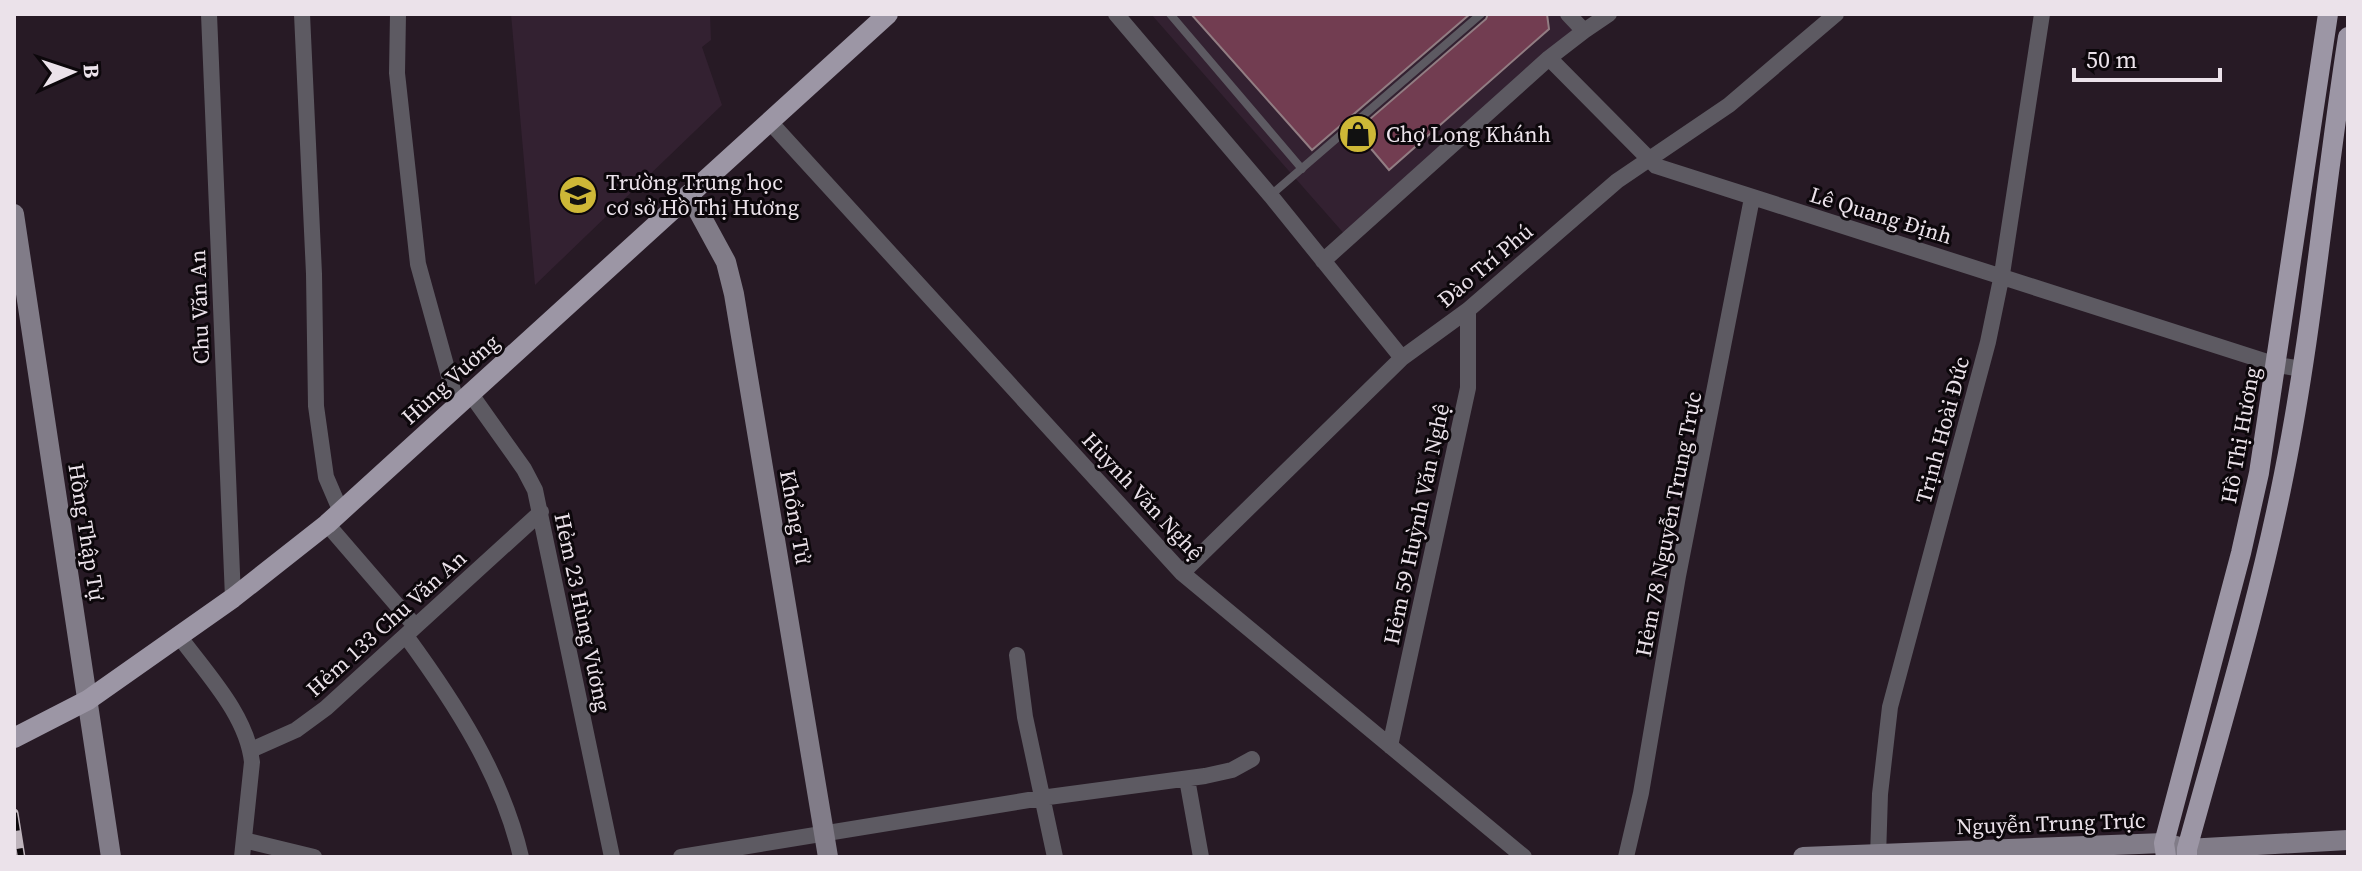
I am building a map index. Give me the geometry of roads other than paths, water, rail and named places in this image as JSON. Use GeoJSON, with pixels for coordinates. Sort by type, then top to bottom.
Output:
{"type":"FeatureCollection","features":[{"type":"Feature","properties":{"kind":"main road","name":"Hùng Vương"},"geometry":{"type":"LineString","coordinates":[[14,738],[88,700],[233,598],[334,518],[888,14]]}},
{"type":"Feature","properties":{"kind":"main road","name":"Hồ Thị Hương"},"geometry":{"type":"LineString","coordinates":[[2165,850],[2259,473],[2328,14]]}},
{"type":"Feature","properties":{"kind":"main road"},"geometry":{"type":"LineString","coordinates":[[2187,853],[2262,574],[2284,473],[2344,94],[2348,37]]}},
{"type":"Feature","properties":{"kind":"street","name":"Chu Văn An"},"geometry":{"type":"LineString","coordinates":[[209,14],[233,598]]}},
{"type":"Feature","properties":{"kind":"street"},"geometry":{"type":"LineString","coordinates":[[302,14],[314,274],[316,406],[334,518],[411,631],[447,692],[505,805],[521,857]]}},
{"type":"Feature","properties":{"kind":"street","name":"Hẻm 23 Hùng Vương"},"geometry":{"type":"LineString","coordinates":[[398,14],[397,73],[418,264],[464,399],[524,469],[541,512],[612,857]]}},
{"type":"Feature","properties":{"kind":"street"},"geometry":{"type":"LineString","coordinates":[[1116,14],[1271,196],[1402,358]]}},
{"type":"Feature","properties":{"kind":"street"},"geometry":{"type":"LineString","coordinates":[[1568,14],[1584,31]]}},
{"type":"Feature","properties":{"kind":"street"},"geometry":{"type":"LineString","coordinates":[[1323,261],[1549,58],[1609,14]]}},
{"type":"Feature","properties":{"kind":"street","name":"Đào Trí Phú"},"geometry":{"type":"LineString","coordinates":[[1182,573],[1402,358],[1468,310],[1617,181],[1729,105],[1836,14]]}},
{"type":"Feature","properties":{"kind":"street","name":"Trịnh Hoài Đức"},"geometry":{"type":"LineString","coordinates":[[1878,856],[1880,794],[1890,707],[1988,342],[2002,274],[2042,14]]}},
{"type":"Feature","properties":{"kind":"street","name":"Lê Quang Định"},"geometry":{"type":"LineString","coordinates":[[1549,58],[1656,166],[2002,274],[2277,365],[2302,369]]}},
{"type":"Feature","properties":{"kind":"street","name":"Hùynh Văn Nghệ"},"geometry":{"type":"LineString","coordinates":[[770,122],[1182,573],[1524,857]]}},
{"type":"Feature","properties":{"kind":"street","name":"Khổng Tử"},"geometry":{"type":"LineString","coordinates":[[689,194],[726,262],[734,294],[828,857]]}},
{"type":"Feature","properties":{"kind":"street","name":"Hẻm 78 Nguyễn Trung Trực"},"geometry":{"type":"LineString","coordinates":[[1626,857],[1641,793],[1678,576],[1752,198]]}},
{"type":"Feature","properties":{"kind":"street","name":"Hồng Thập Tự"},"geometry":{"type":"LineString","coordinates":[[14,214],[111,857]]}},
{"type":"Feature","properties":{"kind":"street","name":"Hẻm 59 Huỳnh Văn Nghệ"},"geometry":{"type":"LineString","coordinates":[[1390,746],[1468,388],[1468,310]]}},
{"type":"Feature","properties":{"kind":"street","name":"Hẻm 133 Chu Văn An"},"geometry":{"type":"LineString","coordinates":[[251,750],[308,722],[541,512]]}},
{"type":"Feature","properties":{"kind":"street"},"geometry":{"type":"LineString","coordinates":[[179,636],[229,706],[251,750],[242,857]]}},
{"type":"Feature","properties":{"kind":"street"},"geometry":{"type":"LineString","coordinates":[[1017,655],[1025,717],[1055,857]]}},
{"type":"Feature","properties":{"kind":"street"},"geometry":{"type":"LineString","coordinates":[[681,857],[1041,798],[1187,779],[1232,770],[1252,759]]}},
{"type":"Feature","properties":{"kind":"street"},"geometry":{"type":"LineString","coordinates":[[1187,779],[1201,857]]}},
{"type":"Feature","properties":{"kind":"street"},"geometry":{"type":"LineString","coordinates":[[244,840],[314,857]]}},
{"type":"Feature","properties":{"kind":"street","name":"Nguyễn Trung Trực"},"geometry":{"type":"LineString","coordinates":[[1803,857],[2165,850],[2187,853],[2348,840]]}},
{"type":"Feature","properties":{"kind":"lane"},"geometry":{"type":"LineString","coordinates":[[1170,14],[1302,169]]}},
{"type":"Feature","properties":{"kind":"lane"},"geometry":{"type":"LineString","coordinates":[[1271,196],[1481,14]]}},
{"type":"Feature","properties":{"kind":"railway"},"geometry":{"type":"LineString","coordinates":[[14,813],[21,857]]}},
{"type":"Feature","properties":{"kind":"place","name":"Chợ Long Khánh"},"geometry":{"type":"Point","coordinates":[1358,134]}},
{"type":"Feature","properties":{"kind":"place","name":"Trường Trung học cơ sở Hồ Thị Hương"},"geometry":{"type":"Point","coordinates":[578,195]}}]}
